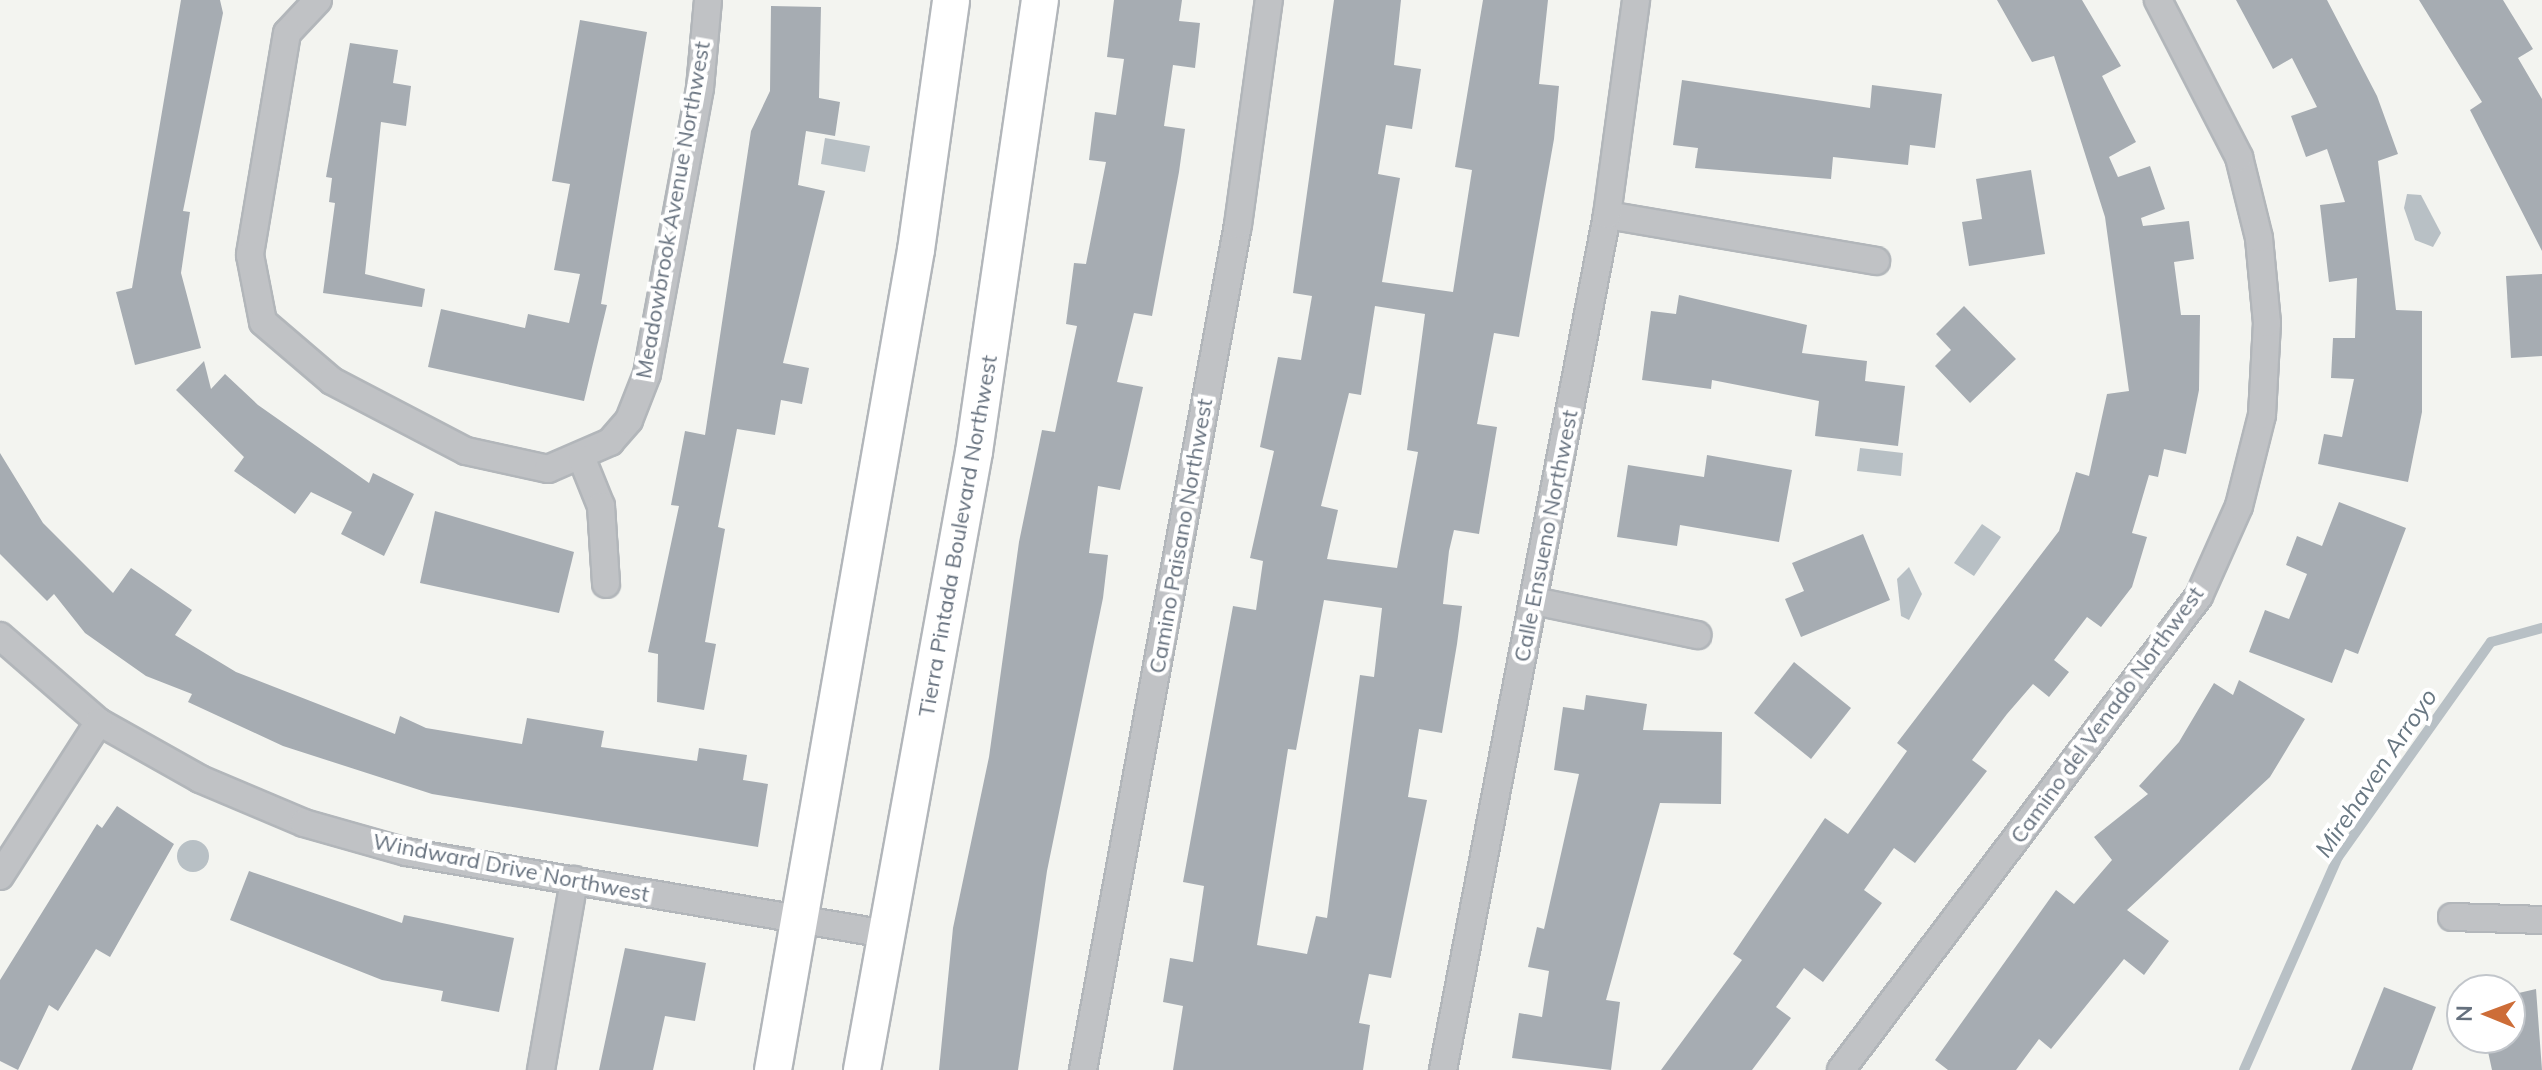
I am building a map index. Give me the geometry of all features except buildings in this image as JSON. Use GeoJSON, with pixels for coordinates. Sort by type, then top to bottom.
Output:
{"type":"FeatureCollection","features":[{"type":"Feature","properties":{"kind":"main road"},"geometry":{"type":"LineString","coordinates":[[773,1070],[916,250],[951,0]]}},
{"type":"Feature","properties":{"kind":"main road","name":"Tierra Pintada Boulevard Northwest"},"geometry":{"type":"LineString","coordinates":[[862,1070],[992,346],[1040,0]]}},
{"type":"Feature","properties":{"kind":"street"},"geometry":{"type":"LineString","coordinates":[[318,0],[287,33],[250,255],[263,322],[332,381],[466,451],[548,469],[582,459],[601,506],[606,584]]}},
{"type":"Feature","properties":{"kind":"street","name":"Meadowbrook Avenue Northwest"},"geometry":{"type":"LineString","coordinates":[[582,459],[629,420],[647,374],[700,88],[708,0]]}},
{"type":"Feature","properties":{"kind":"street","name":"Camino Paisano Northwest"},"geometry":{"type":"LineString","coordinates":[[1083,1070],[1238,225],[1269,0]]}},
{"type":"Feature","properties":{"kind":"street","name":"Calle Ensueno Northwest"},"geometry":{"type":"LineString","coordinates":[[1443,1070],[1607,215],[1636,0]]}},
{"type":"Feature","properties":{"kind":"street","name":"Camino del Venado Northwest"},"geometry":{"type":"LineString","coordinates":[[1841,1070],[2199,596],[2239,506],[2262,415],[2267,323],[2259,238],[2239,157],[2158,0]]}},
{"type":"Feature","properties":{"kind":"street"},"geometry":{"type":"LineString","coordinates":[[1607,215],[1876,261]]}},
{"type":"Feature","properties":{"kind":"street"},"geometry":{"type":"LineString","coordinates":[[1534,601],[1697,635]]}},
{"type":"Feature","properties":{"kind":"street","name":"Windward Drive Northwest"},"geometry":{"type":"LineString","coordinates":[[0,636],[99,722],[200,779],[304,823],[406,852],[801,922],[886,934]]}},
{"type":"Feature","properties":{"kind":"street"},"geometry":{"type":"LineString","coordinates":[[0,876],[99,722]]}},
{"type":"Feature","properties":{"kind":"street"},"geometry":{"type":"LineString","coordinates":[[541,1070],[574,880]]}},
{"type":"Feature","properties":{"kind":"street"},"geometry":{"type":"LineString","coordinates":[[2452,917],[2542,920]]}},
{"type":"Feature","properties":{"kind":"shaded area"},"geometry":{"type":"Polygon","coordinates":[[[825,138],[870,146],[865,172],[821,164],[825,138]]]}},
{"type":"Feature","properties":{"kind":"shaded area"},"geometry":{"type":"Polygon","coordinates":[[[2407,194],[2421,195],[2441,233],[2433,247],[2415,240],[2404,208],[2407,194]]]}},
{"type":"Feature","properties":{"kind":"shaded area"},"geometry":{"type":"Polygon","coordinates":[[[1860,448],[1903,453],[1901,476],[1857,471],[1860,448]]]}},
{"type":"Feature","properties":{"kind":"shaded area"},"geometry":{"type":"Polygon","coordinates":[[[1982,524],[2001,537],[1974,576],[1954,563],[1982,524]]]}},
{"type":"Feature","properties":{"kind":"shaded area"},"geometry":{"type":"Polygon","coordinates":[[[1909,567],[1922,594],[1909,620],[1901,616],[1897,579],[1909,567]]]}},
{"type":"Feature","properties":{"kind":"shaded area"},"geometry":{"type":"Polygon","coordinates":[[[193,840],[204,845],[209,856],[204,867],[193,872],[182,867],[177,856],[182,845],[193,840]]]}},
{"type":"Feature","properties":{"kind":"waterway","name":"Mirehaven Arroyo"},"geometry":{"type":"LineString","coordinates":[[2244,1070],[2338,857],[2491,642],[2542,628]]}}]}
